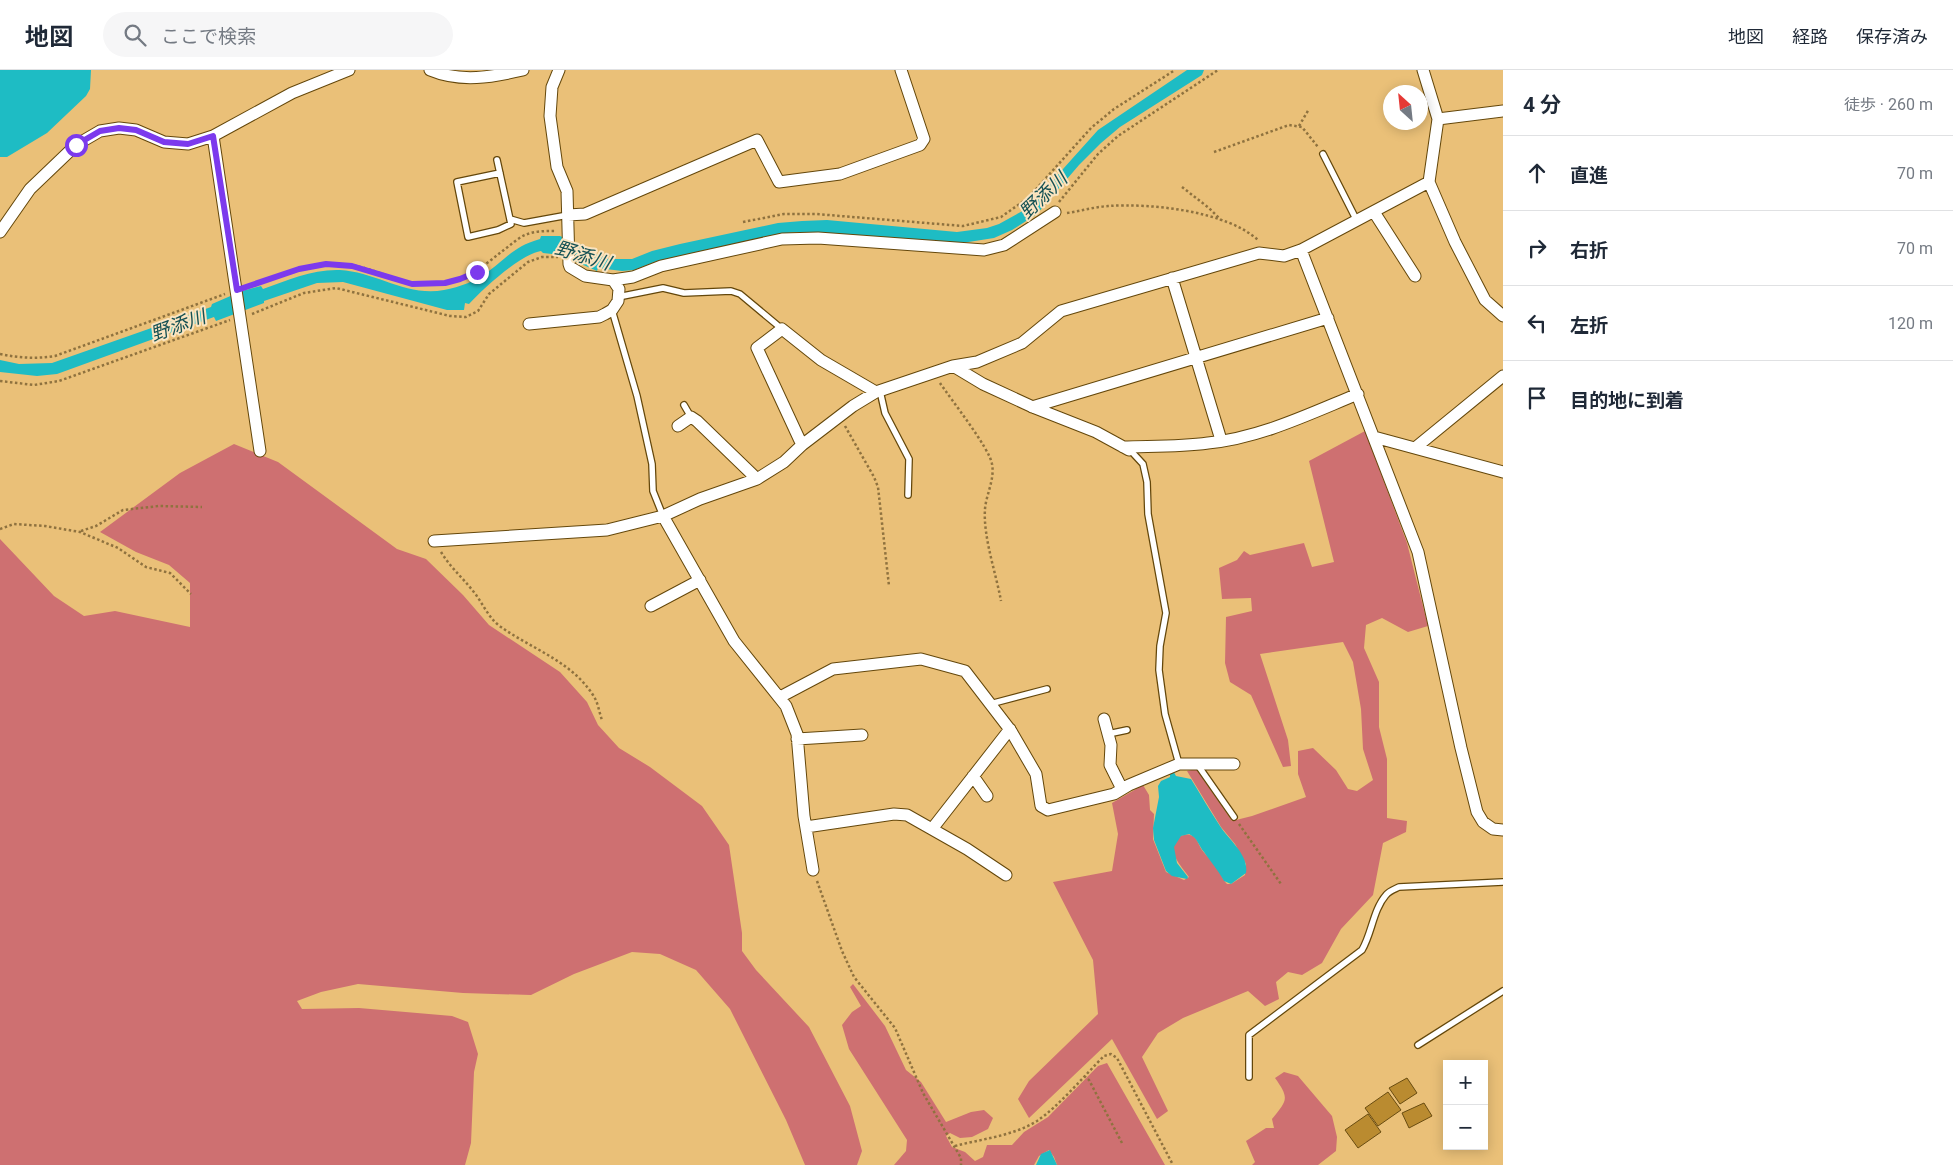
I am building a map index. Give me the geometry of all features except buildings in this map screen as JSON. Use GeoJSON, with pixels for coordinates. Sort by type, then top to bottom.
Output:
{"type":"FeatureCollection","features":[{"type":"Feature","properties":{"kind":"street"},"geometry":{"type":"LineString","coordinates":[[0,232],[30,189],[76,145],[100,131],[119,128],[136,130],[164,142],[188,144],[213,136],[292,93],[349,70]]}},
{"type":"Feature","properties":{"kind":"street"},"geometry":{"type":"LineString","coordinates":[[430,70],[445,76],[463,78],[523,70]]}},
{"type":"Feature","properties":{"kind":"street"},"geometry":{"type":"LineString","coordinates":[[558,70],[552,87],[550,116],[557,168],[567,191],[569,263],[570,267],[584,276],[613,280],[633,277],[661,266],[782,239],[818,238],[984,250],[1004,244],[1055,212]]}},
{"type":"Feature","properties":{"kind":"street"},"geometry":{"type":"LineString","coordinates":[[568,215],[585,214],[757,140],[779,182],[840,174],[920,145],[924,140],[901,70]]}},
{"type":"Feature","properties":{"kind":"street"},"geometry":{"type":"LineString","coordinates":[[1423,70],[1438,119],[1430,182],[1455,242],[1485,300],[1503,316]]}},
{"type":"Feature","properties":{"kind":"street"},"geometry":{"type":"LineString","coordinates":[[1438,119],[1503,111]]}},
{"type":"Feature","properties":{"kind":"street"},"geometry":{"type":"LineString","coordinates":[[213,136],[260,451]]}},
{"type":"Feature","properties":{"kind":"street"},"geometry":{"type":"LineString","coordinates":[[434,541],[607,530],[663,516],[700,498],[757,479],[784,462],[802,445],[840,416],[878,391],[952,366],[977,362],[1022,342],[1061,311],[1259,253],[1284,256],[1302,250],[1430,182]]}},
{"type":"Feature","properties":{"kind":"street"},"geometry":{"type":"LineString","coordinates":[[1374,212],[1415,276]]}},
{"type":"Feature","properties":{"kind":"street"},"geometry":{"type":"LineString","coordinates":[[1302,250],[1418,552],[1477,812],[1483,822],[1493,829],[1503,830]]}},
{"type":"Feature","properties":{"kind":"street"},"geometry":{"type":"LineString","coordinates":[[1172,278],[1221,440]]}},
{"type":"Feature","properties":{"kind":"street"},"geometry":{"type":"LineString","coordinates":[[529,324],[599,317],[612,310],[618,301],[619,289],[613,280]]}},
{"type":"Feature","properties":{"kind":"street"},"geometry":{"type":"LineString","coordinates":[[1032,407],[1328,318]]}},
{"type":"Feature","properties":{"kind":"street"},"geometry":{"type":"LineString","coordinates":[[802,445],[757,348],[782,329],[821,360],[878,391]]}},
{"type":"Feature","properties":{"kind":"street"},"geometry":{"type":"LineString","coordinates":[[952,366],[982,384],[1032,407],[1096,432],[1127,449],[1209,443],[1248,436],[1283,425],[1358,394]]}},
{"type":"Feature","properties":{"kind":"street"},"geometry":{"type":"LineString","coordinates":[[1416,448],[1503,376]]}},
{"type":"Feature","properties":{"kind":"street"},"geometry":{"type":"LineString","coordinates":[[678,426],[691,417],[697,421],[757,479]]}},
{"type":"Feature","properties":{"kind":"street"},"geometry":{"type":"LineString","coordinates":[[1374,437],[1503,472]]}},
{"type":"Feature","properties":{"kind":"street"},"geometry":{"type":"LineString","coordinates":[[663,516],[734,641],[786,706],[797,739],[806,827],[813,870]]}},
{"type":"Feature","properties":{"kind":"street"},"geometry":{"type":"LineString","coordinates":[[651,606],[700,580]]}},
{"type":"Feature","properties":{"kind":"street"},"geometry":{"type":"LineString","coordinates":[[780,698],[833,669],[921,659],[965,671],[1010,729],[1036,774],[1041,806],[1048,810],[1114,794],[1179,764],[1234,764]]}},
{"type":"Feature","properties":{"kind":"street"},"geometry":{"type":"LineString","coordinates":[[1104,719],[1111,745],[1110,765],[1122,789]]}},
{"type":"Feature","properties":{"kind":"street"},"geometry":{"type":"LineString","coordinates":[[932,830],[1010,729]]}},
{"type":"Feature","properties":{"kind":"street"},"geometry":{"type":"LineString","coordinates":[[797,739],[862,735]]}},
{"type":"Feature","properties":{"kind":"street"},"geometry":{"type":"LineString","coordinates":[[973,776],[987,796]]}},
{"type":"Feature","properties":{"kind":"street"},"geometry":{"type":"LineString","coordinates":[[806,827],[894,814],[907,815],[1006,875]]}},
{"type":"Feature","properties":{"kind":"lane"},"geometry":{"type":"LineString","coordinates":[[1323,154],[1357,221]]}},
{"type":"Feature","properties":{"kind":"lane"},"geometry":{"type":"LineString","coordinates":[[496,160],[500,173],[511,224],[498,230],[468,237],[457,182],[500,173]]}},
{"type":"Feature","properties":{"kind":"lane"},"geometry":{"type":"LineString","coordinates":[[510,219],[524,224],[568,215]]}},
{"type":"Feature","properties":{"kind":"lane"},"geometry":{"type":"LineString","coordinates":[[618,297],[663,288],[684,293],[731,291],[740,294],[782,329]]}},
{"type":"Feature","properties":{"kind":"lane"},"geometry":{"type":"LineString","coordinates":[[612,310],[637,396],[652,464],[653,491],[663,516]]}},
{"type":"Feature","properties":{"kind":"lane"},"geometry":{"type":"LineString","coordinates":[[878,391],[885,413],[908,459],[908,495]]}},
{"type":"Feature","properties":{"kind":"lane"},"geometry":{"type":"LineString","coordinates":[[684,405],[691,417]]}},
{"type":"Feature","properties":{"kind":"lane"},"geometry":{"type":"LineString","coordinates":[[1127,449],[1143,464],[1147,482],[1148,514],[1166,613],[1160,646],[1159,670],[1165,714],[1179,764]]}},
{"type":"Feature","properties":{"kind":"lane"},"geometry":{"type":"LineString","coordinates":[[990,704],[1047,690]]}},
{"type":"Feature","properties":{"kind":"lane"},"geometry":{"type":"LineString","coordinates":[[1108,734],[1127,730]]}},
{"type":"Feature","properties":{"kind":"lane"},"geometry":{"type":"LineString","coordinates":[[1197,764],[1234,818]]}},
{"type":"Feature","properties":{"kind":"lane"},"geometry":{"type":"LineString","coordinates":[[1249,1077],[1249,1036],[1362,950],[1369,939],[1377,910],[1386,893],[1400,887],[1503,882]]}},
{"type":"Feature","properties":{"kind":"lane"},"geometry":{"type":"LineString","coordinates":[[1418,1045],[1503,991]]}},
{"type":"Feature","properties":{"kind":"path"},"geometry":{"type":"LineString","coordinates":[[743,222],[784,214],[816,214],[963,226],[1001,216],[1028,198],[1090,128],[1175,70]]}},
{"type":"Feature","properties":{"kind":"path"},"geometry":{"type":"LineString","coordinates":[[1218,70],[1118,136],[1098,154],[1060,200],[1055,212],[1067,213],[1107,206],[1139,205],[1207,215],[1246,231],[1258,240],[1266,254]]}},
{"type":"Feature","properties":{"kind":"path"},"geometry":{"type":"LineString","coordinates":[[1299,126],[1309,109]]}},
{"type":"Feature","properties":{"kind":"path"},"geometry":{"type":"LineString","coordinates":[[1214,152],[1289,124],[1302,127],[1323,154]]}},
{"type":"Feature","properties":{"kind":"path"},"geometry":{"type":"LineString","coordinates":[[1182,188],[1209,208],[1222,221]]}},
{"type":"Feature","properties":{"kind":"path"},"geometry":{"type":"LineString","coordinates":[[0,354],[38,359],[55,356],[299,269],[326,264],[352,266],[412,284],[445,283],[477,272],[524,235],[544,231],[569,233]]}},
{"type":"Feature","properties":{"kind":"path"},"geometry":{"type":"LineString","coordinates":[[0,381],[34,385],[59,382],[304,293],[336,288],[450,316],[466,317],[478,311],[489,294],[528,262],[542,257],[558,257],[569,263]]}},
{"type":"Feature","properties":{"kind":"path"},"geometry":{"type":"LineString","coordinates":[[934,373],[985,448],[992,463],[985,509],[986,536],[1001,601]]}},
{"type":"Feature","properties":{"kind":"path"},"geometry":{"type":"LineString","coordinates":[[840,416],[878,487],[889,586]]}},
{"type":"Feature","properties":{"kind":"path"},"geometry":{"type":"LineString","coordinates":[[80,532],[96,526],[123,510],[159,506],[202,507]]}},
{"type":"Feature","properties":{"kind":"path"},"geometry":{"type":"LineString","coordinates":[[0,529],[14,524],[45,526],[80,532],[118,548],[146,567],[170,573],[191,594]]}},
{"type":"Feature","properties":{"kind":"path"},"geometry":{"type":"LineString","coordinates":[[434,541],[448,564],[474,591],[490,617],[501,627],[563,664],[581,681],[594,696],[602,720]]}},
{"type":"Feature","properties":{"kind":"path"},"geometry":{"type":"LineString","coordinates":[[1234,818],[1281,884]]}},
{"type":"Feature","properties":{"kind":"path"},"geometry":{"type":"LineString","coordinates":[[813,870],[842,952],[854,977],[895,1028],[923,1093],[961,1158],[961,1165]]}},
{"type":"Feature","properties":{"kind":"path"},"geometry":{"type":"LineString","coordinates":[[955,1146],[1006,1133],[1036,1121],[1104,1056],[1111,1054],[1117,1058],[1173,1165]]}},
{"type":"Feature","properties":{"kind":"path"},"geometry":{"type":"LineString","coordinates":[[1084,1076],[1089,1080],[1122,1143]]}},
{"type":"Feature","properties":{"kind":"shaded area"},"geometry":{"type":"Polygon","coordinates":[[[1365,431],[1407,543],[1428,626],[1408,632],[1382,618],[1366,625],[1364,648],[1379,682],[1379,727],[1387,759],[1387,818],[1407,821],[1406,832],[1383,843],[1373,895],[1341,929],[1322,963],[1302,975],[1288,972],[1276,982],[1279,999],[1265,1006],[1248,991],[1183,1018],[1158,1033],[1142,1057],[1168,1111],[1157,1119],[1112,1039],[1029,1118],[1018,1099],[1029,1081],[1098,1014],[1093,960],[1053,882],[1112,871],[1118,834],[1112,803],[1143,785],[1149,795],[1150,810],[1154,814],[1153,839],[1166,872],[1184,880],[1189,877],[1176,858],[1173,847],[1179,837],[1189,835],[1196,839],[1217,867],[1225,882],[1231,884],[1245,875],[1246,864],[1187,771],[1196,769],[1232,821],[1306,797],[1298,774],[1298,751],[1313,748],[1336,770],[1348,789],[1357,791],[1373,780],[1363,749],[1361,709],[1353,662],[1343,642],[1260,654],[1288,740],[1291,766],[1283,767],[1251,695],[1230,682],[1225,663],[1226,617],[1252,611],[1251,598],[1222,599],[1219,568],[1237,560],[1244,551],[1250,555],[1304,543],[1312,567],[1334,562],[1309,461],[1365,431]]]}},
{"type":"Feature","properties":{"kind":"shaded area"},"geometry":{"type":"Polygon","coordinates":[[[234,444],[278,462],[397,549],[426,559],[463,595],[489,625],[560,672],[587,702],[598,725],[619,748],[650,767],[702,806],[729,845],[742,933],[742,951],[756,970],[809,1027],[850,1106],[862,1151],[857,1165],[805,1165],[786,1120],[730,1009],[696,970],[660,954],[632,952],[574,974],[531,995],[463,993],[358,984],[321,992],[297,1001],[302,1009],[359,1008],[452,1016],[468,1022],[478,1054],[474,1072],[471,1143],[465,1165],[0,1165],[0,539],[54,596],[84,616],[115,611],[190,627],[190,583],[169,565],[136,552],[100,532],[180,473],[234,444]]]}},
{"type":"Feature","properties":{"kind":"shaded area"},"geometry":{"type":"Polygon","coordinates":[[[853,984],[885,1026],[906,1070],[921,1082],[946,1122],[971,1112],[984,1110],[993,1118],[988,1129],[972,1137],[960,1138],[950,1133],[946,1136],[952,1147],[965,1152],[975,1161],[983,1157],[987,1145],[1012,1145],[1024,1132],[1048,1117],[1098,1066],[1107,1063],[1165,1165],[1057,1165],[1049,1150],[1039,1156],[1034,1165],[894,1165],[906,1151],[907,1140],[849,1049],[842,1025],[852,1012],[861,1006],[850,987],[853,984]]]}},
{"type":"Feature","properties":{"kind":"shaded area"},"geometry":{"type":"Polygon","coordinates":[[[1284,1072],[1298,1076],[1332,1116],[1337,1137],[1336,1151],[1318,1165],[1252,1165],[1255,1162],[1246,1141],[1266,1128],[1274,1128],[1272,1119],[1281,1108],[1285,1099],[1285,1095],[1275,1078],[1284,1072]]]}},
{"type":"Feature","properties":{"kind":"water"},"geometry":{"type":"Polygon","coordinates":[[[0,70],[91,70],[90,89],[86,96],[47,133],[7,157],[0,157],[0,70]]]}},
{"type":"Feature","properties":{"kind":"water","name":"野添川"},"geometry":{"type":"Polygon","coordinates":[[[1187,70],[1204,70],[1202,75],[1120,127],[1101,143],[1079,165],[1037,214],[1012,230],[994,238],[962,243],[797,232],[778,234],[657,261],[634,270],[622,271],[598,268],[597,271],[561,255],[543,253],[541,251],[523,258],[513,265],[469,304],[465,303],[464,310],[447,310],[343,282],[317,283],[264,301],[264,303],[216,321],[214,317],[57,374],[37,376],[0,372],[0,360],[19,364],[52,363],[211,307],[212,304],[242,291],[261,286],[263,289],[320,271],[340,270],[353,272],[417,290],[450,289],[479,278],[518,248],[540,239],[541,236],[560,236],[596,251],[596,254],[609,259],[632,259],[652,251],[680,244],[778,223],[827,220],[957,232],[987,228],[999,224],[1028,208],[1098,130],[1187,70]]]}},
{"type":"Feature","properties":{"kind":"water"},"geometry":{"type":"Polygon","coordinates":[[[1170,765],[1176,776],[1191,779],[1220,826],[1238,848],[1246,866],[1246,873],[1231,884],[1224,881],[1196,840],[1189,834],[1181,836],[1174,847],[1177,863],[1188,877],[1187,879],[1172,876],[1166,871],[1154,840],[1153,828],[1159,797],[1158,786],[1161,781],[1170,777],[1170,765]]]}},
{"type":"Feature","properties":{"kind":"water"},"geometry":{"type":"Polygon","coordinates":[[[1050,1150],[1057,1165],[1036,1165],[1041,1154],[1050,1150]]]}},
{"type":"Feature","properties":{"kind":"route"},"geometry":{"type":"LineString","coordinates":[[76,145],[100,131],[119,128],[136,130],[164,142],[188,144],[213,136],[237,290],[299,269],[326,264],[352,266],[412,284],[445,283],[477,272]]}}]}
